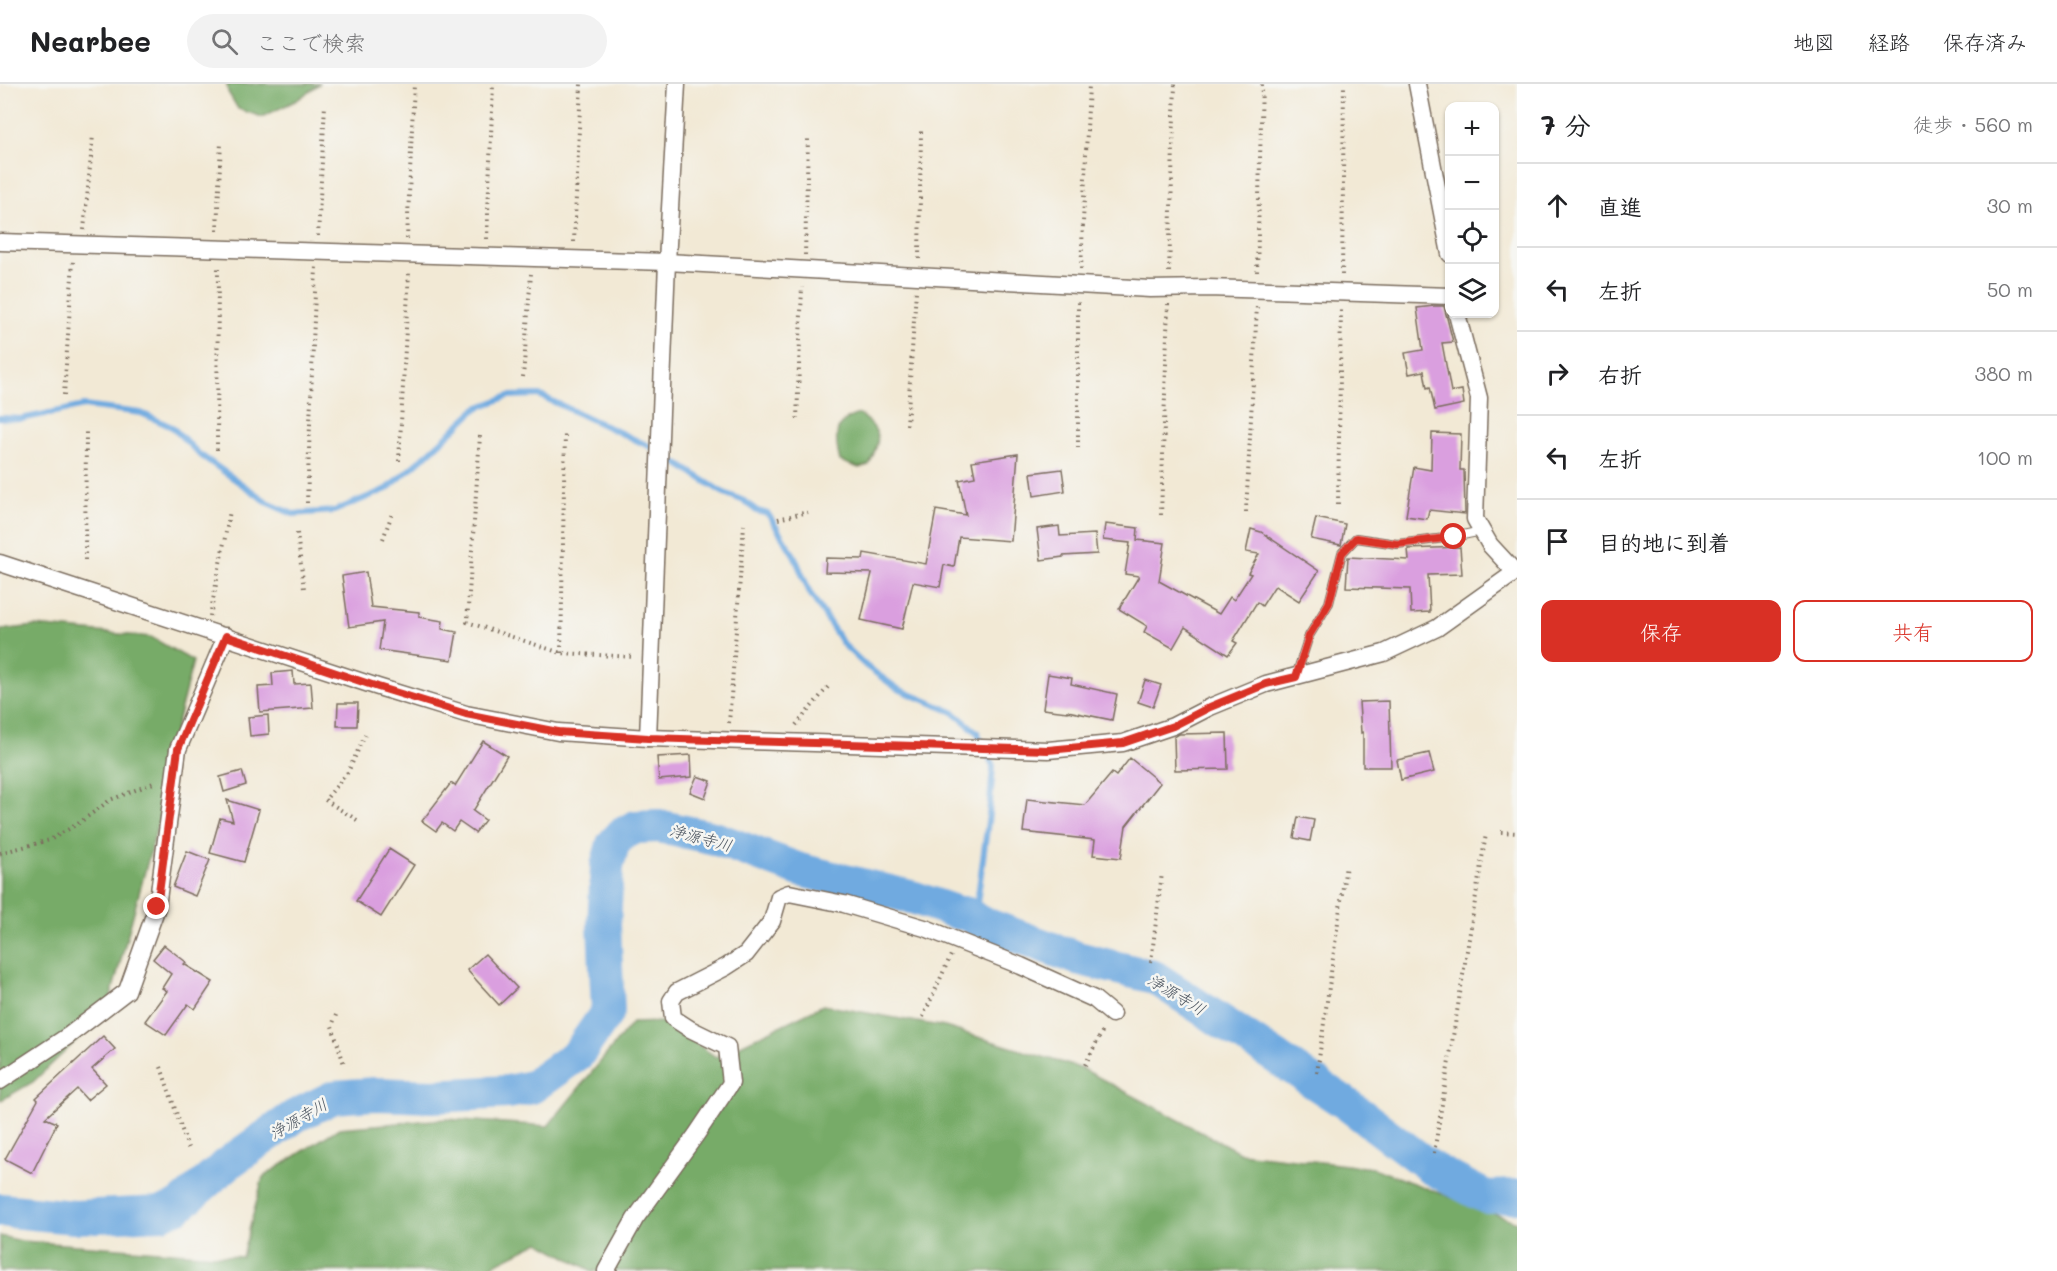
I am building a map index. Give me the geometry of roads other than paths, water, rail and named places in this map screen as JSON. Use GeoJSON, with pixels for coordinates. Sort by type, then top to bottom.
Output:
{"type":"FeatureCollection","features":[{"type":"Feature","properties":{"kind":"street"},"geometry":{"type":"LineString","coordinates":[[648,738],[667,262],[677,84]]}},
{"type":"Feature","properties":{"kind":"street"},"geometry":{"type":"LineString","coordinates":[[1417,84],[1445,233]]}},
{"type":"Feature","properties":{"kind":"street"},"geometry":{"type":"LineString","coordinates":[[0,242],[667,262],[1150,289],[1208,288],[1445,296]]}},
{"type":"Feature","properties":{"kind":"street"},"geometry":{"type":"LineString","coordinates":[[0,563],[466,714],[558,732],[648,738],[1048,750],[1123,743],[1173,726],[1210,707],[1266,684],[1384,653],[1449,621],[1516,571],[1490,546],[1475,519],[1479,398],[1457,318]]}},
{"type":"Feature","properties":{"kind":"street"},"geometry":{"type":"LineString","coordinates":[[0,1081],[68,1036],[127,991],[157,907],[178,749],[226,636]]}},
{"type":"Feature","properties":{"kind":"street"},"geometry":{"type":"LineString","coordinates":[[606,1271],[635,1219],[731,1083],[727,1047],[673,1018],[671,1001],[677,992],[746,954],[772,921],[779,897],[789,893],[844,904],[928,929],[1021,966],[1094,999],[1112,1014]]}},
{"type":"Feature","properties":{"kind":"lane"},"geometry":{"type":"LineString","coordinates":[[1296,677],[1309,636],[1329,603],[1342,553],[1356,538],[1397,544],[1482,531]]}},
{"type":"Feature","properties":{"kind":"waterway"},"geometry":{"type":"LineString","coordinates":[[0,418],[21,419],[84,406],[141,413],[172,427],[199,454],[270,504],[293,514],[334,511],[387,489],[477,408],[509,396],[539,395],[653,448],[722,492],[744,501],[757,511],[768,514],[794,555],[810,593],[843,644],[866,666],[898,689],[953,712],[977,732],[993,766],[975,918]]}},
{"type":"Feature","properties":{"kind":"waterway","name":"浄源寺川"},"geometry":{"type":"LineString","coordinates":[[0,1210],[74,1217],[162,1213],[179,1206],[231,1161],[295,1116],[334,1097],[375,1094],[433,1096],[508,1092],[532,1087],[578,1054],[608,1011],[604,925],[607,866],[613,844],[622,834],[636,827],[658,826],[714,838],[800,870],[915,898],[958,913],[965,913],[982,923],[1077,958],[1154,977],[1344,1102],[1433,1169],[1486,1197],[1517,1196]]}}]}
